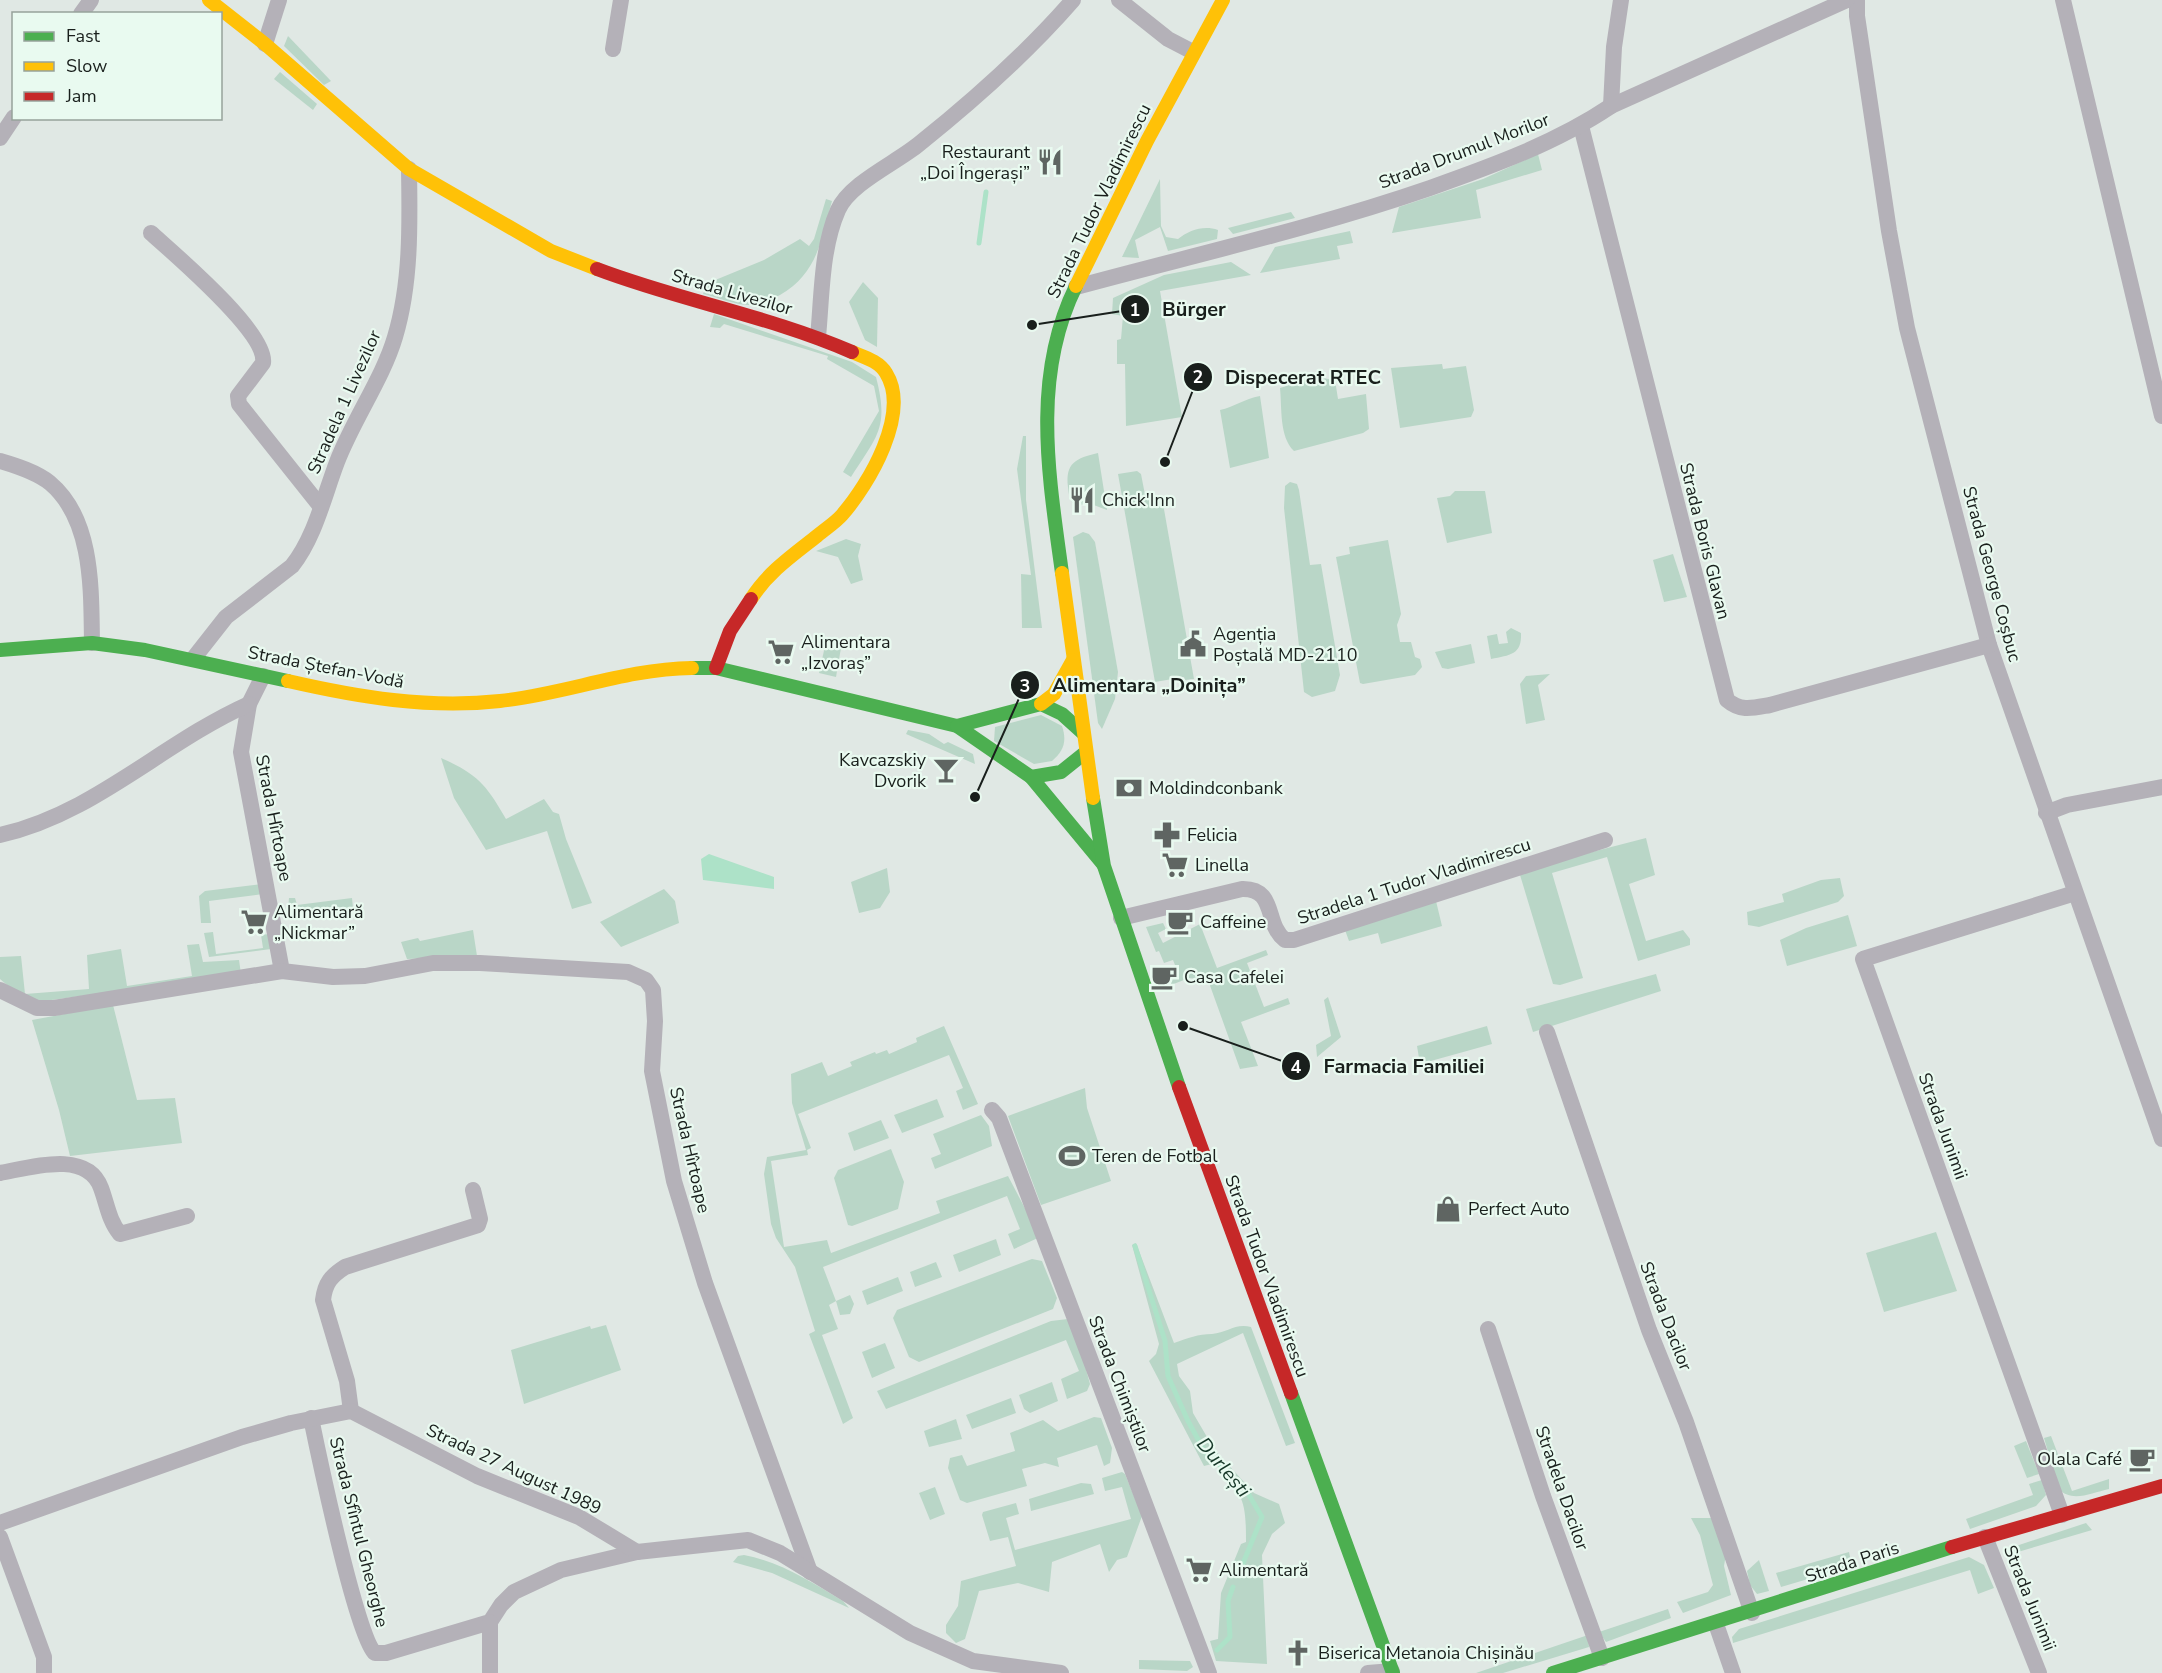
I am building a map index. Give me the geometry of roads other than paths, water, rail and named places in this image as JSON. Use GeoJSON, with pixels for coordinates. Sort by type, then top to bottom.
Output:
{"type":"FeatureCollection","features":[{"type":"Feature","properties":{"kind":"street","name":"Strada Livezilor"},"geometry":{"type":"LineString","coordinates":[[209,0],[265,44],[409,170],[551,251],[596,270],[668,294],[818,337],[826,259],[839,209],[868,180],[918,146],[981,93],[1037,41],[1073,0]]}},
{"type":"Feature","properties":{"kind":"street"},"geometry":{"type":"LineString","coordinates":[[265,44],[279,0]]}},
{"type":"Feature","properties":{"kind":"street"},"geometry":{"type":"LineString","coordinates":[[613,49],[621,0]]}},
{"type":"Feature","properties":{"kind":"street"},"geometry":{"type":"LineString","coordinates":[[1119,0],[1168,39],[1193,52]]}},
{"type":"Feature","properties":{"kind":"street","name":"Strada Tudor Vladimirescu"},"geometry":{"type":"LineString","coordinates":[[1223,0],[1193,52],[1076,287],[1059,329],[1051,364],[1047,430],[1051,499],[1104,866],[1189,1115],[1392,1672]]}},
{"type":"Feature","properties":{"kind":"street"},"geometry":{"type":"LineString","coordinates":[[1611,106],[1614,47],[1621,0]]}},
{"type":"Feature","properties":{"kind":"street","name":"Strada Drumul Morilor"},"geometry":{"type":"LineString","coordinates":[[1076,287],[1367,209],[1470,174],[1581,126],[1611,106],[1847,0]]}},
{"type":"Feature","properties":{"kind":"street","name":"Strada George Coșbuc"},"geometry":{"type":"LineString","coordinates":[[1857,0],[1857,16],[1889,231],[1907,328],[1989,645],[2162,1139]]}},
{"type":"Feature","properties":{"kind":"street"},"geometry":{"type":"LineString","coordinates":[[2063,0],[2162,416]]}},
{"type":"Feature","properties":{"kind":"street"},"geometry":{"type":"LineString","coordinates":[[0,138],[12,120]]}},
{"type":"Feature","properties":{"kind":"street","name":"Strada Boris Glavan"},"geometry":{"type":"LineString","coordinates":[[1581,126],[1727,700],[1748,710],[1989,645]]}},
{"type":"Feature","properties":{"kind":"street","name":"Stradela 1 Livezilor"},"geometry":{"type":"LineString","coordinates":[[193,658],[226,617],[292,566],[299,557],[356,418],[395,339],[402,305],[408,252],[409,170]]}},
{"type":"Feature","properties":{"kind":"street","name":"Stradela 1 Livezilor"},"geometry":{"type":"LineString","coordinates":[[151,233],[226,302],[254,340],[263,357],[262,363],[238,396],[239,404],[321,507]]}},
{"type":"Feature","properties":{"kind":"street"},"geometry":{"type":"LineString","coordinates":[[716,668],[730,631],[757,588],[776,568],[821,534],[853,503],[867,482],[893,421],[896,405],[887,375],[877,363],[818,337]]}},
{"type":"Feature","properties":{"kind":"street"},"geometry":{"type":"LineString","coordinates":[[0,460],[44,480],[68,504],[83,543],[89,570],[92,644]]}},
{"type":"Feature","properties":{"kind":"street","name":"Strada Ștefan-Vodă"},"geometry":{"type":"LineString","coordinates":[[0,650],[92,644],[193,658],[359,697],[454,705],[502,701],[654,669],[716,668],[957,726],[1031,777],[1104,866]]}},
{"type":"Feature","properties":{"kind":"street"},"geometry":{"type":"LineString","coordinates":[[1073,660],[1059,687],[1041,704],[1062,714],[1083,733]]}},
{"type":"Feature","properties":{"kind":"street","name":"Strada Hîrtoape"},"geometry":{"type":"LineString","coordinates":[[263,676],[249,704],[241,752],[282,971]]}},
{"type":"Feature","properties":{"kind":"street"},"geometry":{"type":"LineString","coordinates":[[0,836],[36,826],[85,802],[128,777],[187,736],[249,704]]}},
{"type":"Feature","properties":{"kind":"street","name":"Strada Ștefan-Vodă"},"geometry":{"type":"LineString","coordinates":[[957,726],[1041,704]]}},
{"type":"Feature","properties":{"kind":"street"},"geometry":{"type":"LineString","coordinates":[[1031,777],[1061,772],[1086,752]]}},
{"type":"Feature","properties":{"kind":"street"},"geometry":{"type":"LineString","coordinates":[[2046,813],[2067,805],[2162,787]]}},
{"type":"Feature","properties":{"kind":"street","name":"Stradela 1 Tudor Vladimirescu"},"geometry":{"type":"LineString","coordinates":[[1121,918],[1242,889],[1255,890],[1262,894],[1278,933],[1285,940],[1293,940],[1605,840]]}},
{"type":"Feature","properties":{"kind":"street","name":"Strada Junimii"},"geometry":{"type":"LineString","coordinates":[[2062,1515],[1863,959],[2075,893]]}},
{"type":"Feature","properties":{"kind":"street","name":"Strada Hîrtoape"},"geometry":{"type":"LineString","coordinates":[[0,990],[24,1004],[37,1008],[54,1008],[282,971],[333,977],[365,976],[433,963],[520,964],[628,972],[640,976],[650,984],[655,999],[652,1071],[674,1181],[713,1305],[810,1572]]}},
{"type":"Feature","properties":{"kind":"street","name":"Strada Dacilor"},"geometry":{"type":"LineString","coordinates":[[1547,1032],[1649,1330],[1686,1422],[1752,1613]]}},
{"type":"Feature","properties":{"kind":"street","name":"Strada Chimiștilor"},"geometry":{"type":"LineString","coordinates":[[992,1110],[999,1118],[1209,1673]]}},
{"type":"Feature","properties":{"kind":"street"},"geometry":{"type":"LineString","coordinates":[[0,1173],[49,1165],[73,1165],[86,1169],[100,1185],[112,1225],[120,1234],[187,1216]]}},
{"type":"Feature","properties":{"kind":"street"},"geometry":{"type":"LineString","coordinates":[[0,1523],[242,1437],[311,1418],[351,1411],[347,1381],[322,1300],[331,1276],[345,1267],[478,1226],[480,1219],[473,1190]]}},
{"type":"Feature","properties":{"kind":"street","name":"Stradela Dacilor"},"geometry":{"type":"LineString","coordinates":[[1488,1329],[1543,1496],[1602,1658]]}},
{"type":"Feature","properties":{"kind":"street","name":"Strada 27 August 1989"},"geometry":{"type":"LineString","coordinates":[[351,1411],[477,1476],[579,1517],[637,1552]]}},
{"type":"Feature","properties":{"kind":"street","name":"Strada Sfîntul Gheorghe"},"geometry":{"type":"LineString","coordinates":[[311,1418],[350,1587],[367,1643],[375,1653],[386,1653],[490,1622]]}},
{"type":"Feature","properties":{"kind":"street","name":"Strada Paris"},"geometry":{"type":"LineString","coordinates":[[1553,1673],[1752,1613],[1985,1538],[2162,1486]]}},
{"type":"Feature","properties":{"kind":"street"},"geometry":{"type":"LineString","coordinates":[[0,1537],[44,1657],[44,1673]]}},
{"type":"Feature","properties":{"kind":"street","name":"Strada Junimii"},"geometry":{"type":"LineString","coordinates":[[1985,1538],[2039,1673]]}},
{"type":"Feature","properties":{"kind":"street"},"geometry":{"type":"LineString","coordinates":[[490,1673],[490,1622],[507,1599],[540,1579],[561,1570],[637,1552],[748,1540],[765,1545],[910,1633],[973,1667],[1061,1673]]}},
{"type":"Feature","properties":{"kind":"street"},"geometry":{"type":"LineString","coordinates":[[1716,1624],[1733,1673]]}},
{"type":"Feature","properties":{"kind":"street"},"geometry":{"type":"LineString","coordinates":[[1368,1673],[1392,1672]]}},
{"type":"Feature","properties":{"kind":"waterway","name":"Durlești"},"geometry":{"type":"LineString","coordinates":[[979,243],[986,192]]}},
{"type":"Feature","properties":{"kind":"waterway","name":"Durlești"},"geometry":{"type":"LineString","coordinates":[[1135,1246],[1165,1341],[1168,1376],[1188,1421],[1205,1452],[1246,1490],[1262,1517],[1239,1573]]}},
{"type":"Feature","properties":{"kind":"waterway","name":"Durlești"},"geometry":{"type":"LineString","coordinates":[[1217,1650],[1230,1637],[1228,1601],[1233,1587]]}},
{"type":"Feature","properties":{"kind":"place","name":"Restaurant „Doi Îngerași”"},"geometry":{"type":"Point","coordinates":[1050,162]}},
{"type":"Feature","properties":{"kind":"place","name":"Bürger"},"geometry":{"type":"Point","coordinates":[1032,325]}},
{"type":"Feature","properties":{"kind":"place","name":"Dispecerat RTEC"},"geometry":{"type":"Point","coordinates":[1165,462]}},
{"type":"Feature","properties":{"kind":"place","name":"Chick'Inn"},"geometry":{"type":"Point","coordinates":[1082,500]}},
{"type":"Feature","properties":{"kind":"place","name":"Agenția Poștală MD-2110"},"geometry":{"type":"Point","coordinates":[1193,644]}},
{"type":"Feature","properties":{"kind":"place","name":"Alimentara „Izvoraș”"},"geometry":{"type":"Point","coordinates":[781,652]}},
{"type":"Feature","properties":{"kind":"place","name":"Kavcazskiy Dvorik"},"geometry":{"type":"Point","coordinates":[946,770]}},
{"type":"Feature","properties":{"kind":"place","name":"Moldindconbank"},"geometry":{"type":"Point","coordinates":[1129,788]}},
{"type":"Feature","properties":{"kind":"place","name":"Alimentara „Doinița”"},"geometry":{"type":"Point","coordinates":[975,797]}},
{"type":"Feature","properties":{"kind":"place","name":"Felicia"},"geometry":{"type":"Point","coordinates":[1167,835]}},
{"type":"Feature","properties":{"kind":"place","name":"Linella"},"geometry":{"type":"Point","coordinates":[1175,865]}},
{"type":"Feature","properties":{"kind":"place","name":"Alimentară „Nickmar”"},"geometry":{"type":"Point","coordinates":[254,922]}},
{"type":"Feature","properties":{"kind":"place","name":"Caffeine"},"geometry":{"type":"Point","coordinates":[1180,922]}},
{"type":"Feature","properties":{"kind":"place","name":"Casa Cafelei"},"geometry":{"type":"Point","coordinates":[1164,977]}},
{"type":"Feature","properties":{"kind":"place","name":"Farmacia Familiei"},"geometry":{"type":"Point","coordinates":[1183,1026]}},
{"type":"Feature","properties":{"kind":"place","name":"Teren de Fotbal"},"geometry":{"type":"Point","coordinates":[1072,1156]}},
{"type":"Feature","properties":{"kind":"place","name":"Perfect Auto"},"geometry":{"type":"Point","coordinates":[1448,1209]}},
{"type":"Feature","properties":{"kind":"place","name":"Olala Café"},"geometry":{"type":"Point","coordinates":[2142,1459]}},
{"type":"Feature","properties":{"kind":"place","name":"Alimentară"},"geometry":{"type":"Point","coordinates":[1199,1570]}},
{"type":"Feature","properties":{"kind":"place","name":"Biserica Metanoia Chișinău"},"geometry":{"type":"Point","coordinates":[1298,1653]}}]}
